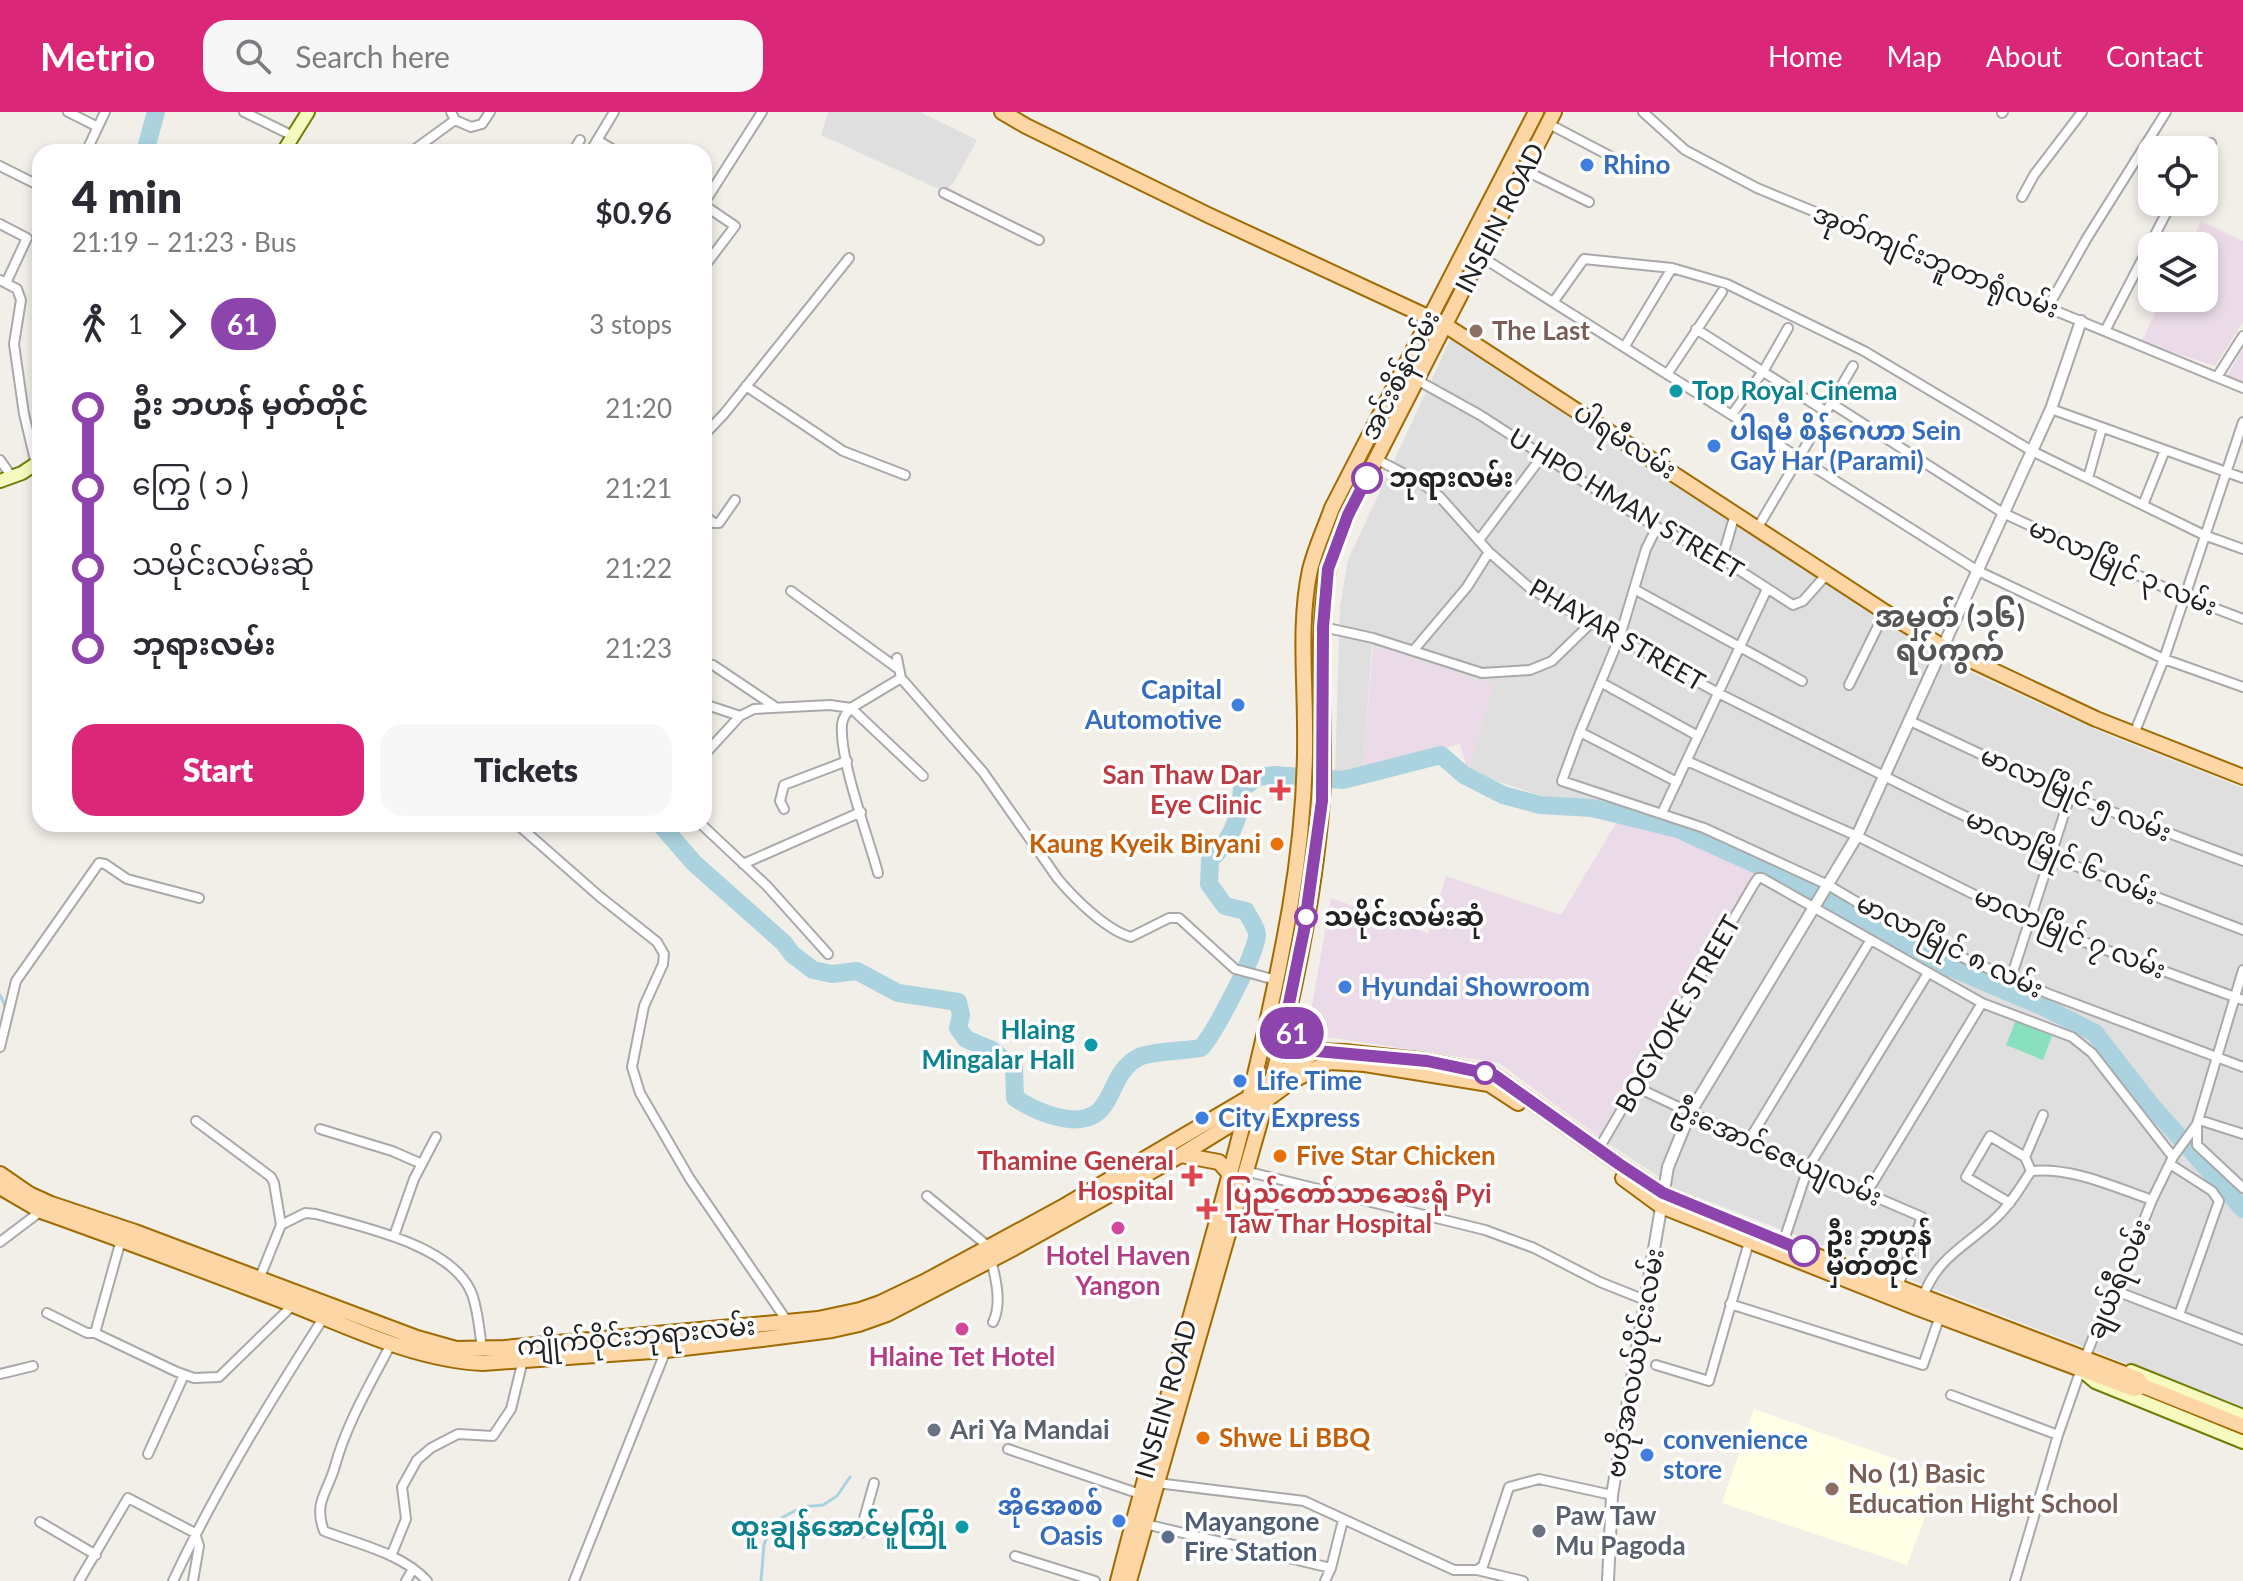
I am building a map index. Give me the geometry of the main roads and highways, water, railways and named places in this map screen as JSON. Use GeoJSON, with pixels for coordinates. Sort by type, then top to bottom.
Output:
{"type":"FeatureCollection","features":[{"type":"Feature","properties":{"kind":"main road"},"geometry":{"type":"LineString","coordinates":[[288,144],[308,112]]}},
{"type":"Feature","properties":{"kind":"main road","name":"ပါရမီလမ်း"},"geometry":{"type":"LineString","coordinates":[[1002,112],[1208,215],[1445,325],[1943,647],[2134,734],[2243,777]]}},
{"type":"Feature","properties":{"kind":"main road","name":"အင်းစိန်လမ်း"},"geometry":{"type":"LineString","coordinates":[[1216,1218],[1246,1115],[1291,904],[1305,768],[1305,657],[1311,568],[1332,508],[1536,112]]}},
{"type":"Feature","properties":{"kind":"main road","name":"INSEIN ROAD"},"geometry":{"type":"LineString","coordinates":[[1445,325],[1552,118]]}},
{"type":"Feature","properties":{"kind":"main road","name":"အင်းစိန်လမ်း"},"geometry":{"type":"LineString","coordinates":[[1266,1101],[1304,930],[1322,792],[1323,627],[1328,569],[1376,459],[1445,325]]}},
{"type":"Feature","properties":{"kind":"main road"},"geometry":{"type":"LineString","coordinates":[[3,479],[32,465]]}},
{"type":"Feature","properties":{"kind":"main road"},"geometry":{"type":"LineString","coordinates":[[1305,657],[1323,657]]}},
{"type":"Feature","properties":{"kind":"main road"},"geometry":{"type":"LineString","coordinates":[[1285,1023],[1296,1039],[1317,1051],[1427,1061],[1494,1075],[1662,1199],[1749,1242],[1783,1243],[1898,1287],[1940,1316],[2083,1364],[2095,1382],[2243,1442]]}},
{"type":"Feature","properties":{"kind":"main road","name":"ကျိုက်ဝိုင်းဘုရားလမ်း"},"geometry":{"type":"LineString","coordinates":[[0,1174],[29,1194],[123,1234],[328,1312],[392,1342],[431,1356],[460,1362],[482,1356],[797,1335],[859,1324],[887,1314],[1250,1097],[1317,1051]]}},
{"type":"Feature","properties":{"kind":"main road","name":"ကျိုက်ဝိုင်းဘုရားလမ်း"},"geometry":{"type":"LineString","coordinates":[[256,1284],[293,1305],[482,1356],[523,1360],[664,1343],[818,1319],[880,1303],[990,1254],[1181,1155],[1246,1115],[1292,1081],[1329,1062],[1365,1064],[1489,1084],[1662,1199]]}},
{"type":"Feature","properties":{"kind":"main road"},"geometry":{"type":"LineString","coordinates":[[1129,1581],[1139,1523],[1157,1483],[1266,1101]]}},
{"type":"Feature","properties":{"kind":"main road"},"geometry":{"type":"LineString","coordinates":[[1181,1155],[1219,1162],[1229,1173]]}},
{"type":"Feature","properties":{"kind":"main road","name":"ကျိုက်ဝိုင်းဘုရားလမ်း"},"geometry":{"type":"LineString","coordinates":[[0,1187],[41,1211],[123,1234]]}},
{"type":"Feature","properties":{"kind":"main road"},"geometry":{"type":"LineString","coordinates":[[1662,1199],[2083,1364],[2134,1389],[2143,1386],[2243,1426]]}},
{"type":"Feature","properties":{"kind":"main road","name":"INSEIN ROAD"},"geometry":{"type":"LineString","coordinates":[[1118,1581],[1139,1523],[1140,1494],[1216,1218]]}},
{"type":"Feature","properties":{"kind":"main road"},"geometry":{"type":"LineString","coordinates":[[2083,1364],[2092,1357],[2102,1360],[2243,1416]]}},
{"type":"Feature","properties":{"kind":"waterway"},"geometry":{"type":"LineString","coordinates":[[147,144],[156,112]]}},
{"type":"Feature","properties":{"kind":"waterway"},"geometry":{"type":"LineString","coordinates":[[667,832],[694,863],[813,970],[832,974],[857,971],[898,993],[958,1002],[961,1015],[958,1028],[966,1039],[992,1050],[1014,1068],[1015,1098],[1056,1117],[1079,1119],[1098,1112],[1124,1069],[1139,1057],[1201,1048],[1234,992],[1257,934],[1246,911],[1225,906],[1209,884],[1210,860],[1224,845],[1234,827],[1242,788],[1258,777],[1274,775],[1343,780],[1441,755],[1464,775],[1503,795],[1540,805],[1592,808],[1678,829],[1799,884],[1949,967],[2046,1008],[2095,1033],[2151,1105],[2243,1209]]}},
{"type":"Feature","properties":{"kind":"waterway"},"geometry":{"type":"LineString","coordinates":[[0,995],[6,1008]]}},
{"type":"Feature","properties":{"kind":"waterway"},"geometry":{"type":"LineString","coordinates":[[761,1581],[764,1545],[772,1523],[802,1507],[823,1505],[837,1496],[850,1477]]}},
{"type":"Feature","properties":{"kind":"place","name":"Rhino"},"geometry":{"type":"Point","coordinates":[1587,165]}},
{"type":"Feature","properties":{"kind":"place","name":"The Last"},"geometry":{"type":"Point","coordinates":[1476,331]}},
{"type":"Feature","properties":{"kind":"place","name":"Top Royal Cinema"},"geometry":{"type":"Point","coordinates":[1676,391]}},
{"type":"Feature","properties":{"kind":"place","name":"ပါရမီ စိန်ဂေဟာ Sein Gay Har (Parami)"},"geometry":{"type":"Point","coordinates":[1714,446]}},
{"type":"Feature","properties":{"kind":"place","name":"ဘုရားလမ်း"},"geometry":{"type":"Point","coordinates":[1367,478]}},
{"type":"Feature","properties":{"kind":"place","name":"Capital Automotive"},"geometry":{"type":"Point","coordinates":[1238,705]}},
{"type":"Feature","properties":{"kind":"place","name":"San Thaw Dar Eye Clinic"},"geometry":{"type":"Point","coordinates":[1280,790]}},
{"type":"Feature","properties":{"kind":"place","name":"Kaung Kyeik Biryani"},"geometry":{"type":"Point","coordinates":[1277,844]}},
{"type":"Feature","properties":{"kind":"place","name":"သမိုင်းလမ်းဆုံ"},"geometry":{"type":"Point","coordinates":[1306,917]}},
{"type":"Feature","properties":{"kind":"place","name":"Hyundai Showroom"},"geometry":{"type":"Point","coordinates":[1345,987]}},
{"type":"Feature","properties":{"kind":"place","name":"Hlaing Mingalar Hall"},"geometry":{"type":"Point","coordinates":[1091,1045]}},
{"type":"Feature","properties":{"kind":"place","name":"Life Time"},"geometry":{"type":"Point","coordinates":[1240,1081]}},
{"type":"Feature","properties":{"kind":"place","name":"City Express"},"geometry":{"type":"Point","coordinates":[1202,1118]}},
{"type":"Feature","properties":{"kind":"place","name":"Five Star Chicken"},"geometry":{"type":"Point","coordinates":[1280,1156]}},
{"type":"Feature","properties":{"kind":"place","name":"Thamine General Hospital"},"geometry":{"type":"Point","coordinates":[1192,1176]}},
{"type":"Feature","properties":{"kind":"place","name":"ပြည်တော်သာဆေးရုံ Pyi Taw Thar Hospital"},"geometry":{"type":"Point","coordinates":[1207,1209]}},
{"type":"Feature","properties":{"kind":"place","name":"Hotel Haven Yangon"},"geometry":{"type":"Point","coordinates":[1118,1228]}},
{"type":"Feature","properties":{"kind":"place","name":"ဦး ဘဟန် မှတ်တိုင်"},"geometry":{"type":"Point","coordinates":[1804,1251]}},
{"type":"Feature","properties":{"kind":"place","name":"Hlaine Tet Hotel"},"geometry":{"type":"Point","coordinates":[962,1329]}},
{"type":"Feature","properties":{"kind":"place","name":"Ari Ya Mandai"},"geometry":{"type":"Point","coordinates":[934,1430]}},
{"type":"Feature","properties":{"kind":"place","name":"Shwe Li BBQ"},"geometry":{"type":"Point","coordinates":[1203,1438]}},
{"type":"Feature","properties":{"kind":"place","name":"convenience store"},"geometry":{"type":"Point","coordinates":[1647,1455]}},
{"type":"Feature","properties":{"kind":"place","name":"No (1) Basic Education Hight School"},"geometry":{"type":"Point","coordinates":[1832,1489]}},
{"type":"Feature","properties":{"kind":"place","name":"အိုအေစစ် Oasis"},"geometry":{"type":"Point","coordinates":[1119,1521]}},
{"type":"Feature","properties":{"kind":"place","name":"ထူးချွန်အောင်မူကြို"},"geometry":{"type":"Point","coordinates":[962,1527]}},
{"type":"Feature","properties":{"kind":"place","name":"Paw Taw Mu Pagoda"},"geometry":{"type":"Point","coordinates":[1539,1531]}},
{"type":"Feature","properties":{"kind":"place","name":"Mayangone Fire Station"},"geometry":{"type":"Point","coordinates":[1168,1537]}},
{"type":"Feature","properties":{"kind":"district","name":"အမှတ် (၁၆) ရပ်ကွက်"},"geometry":{"type":"Point","coordinates":[1950,634]}}]}
